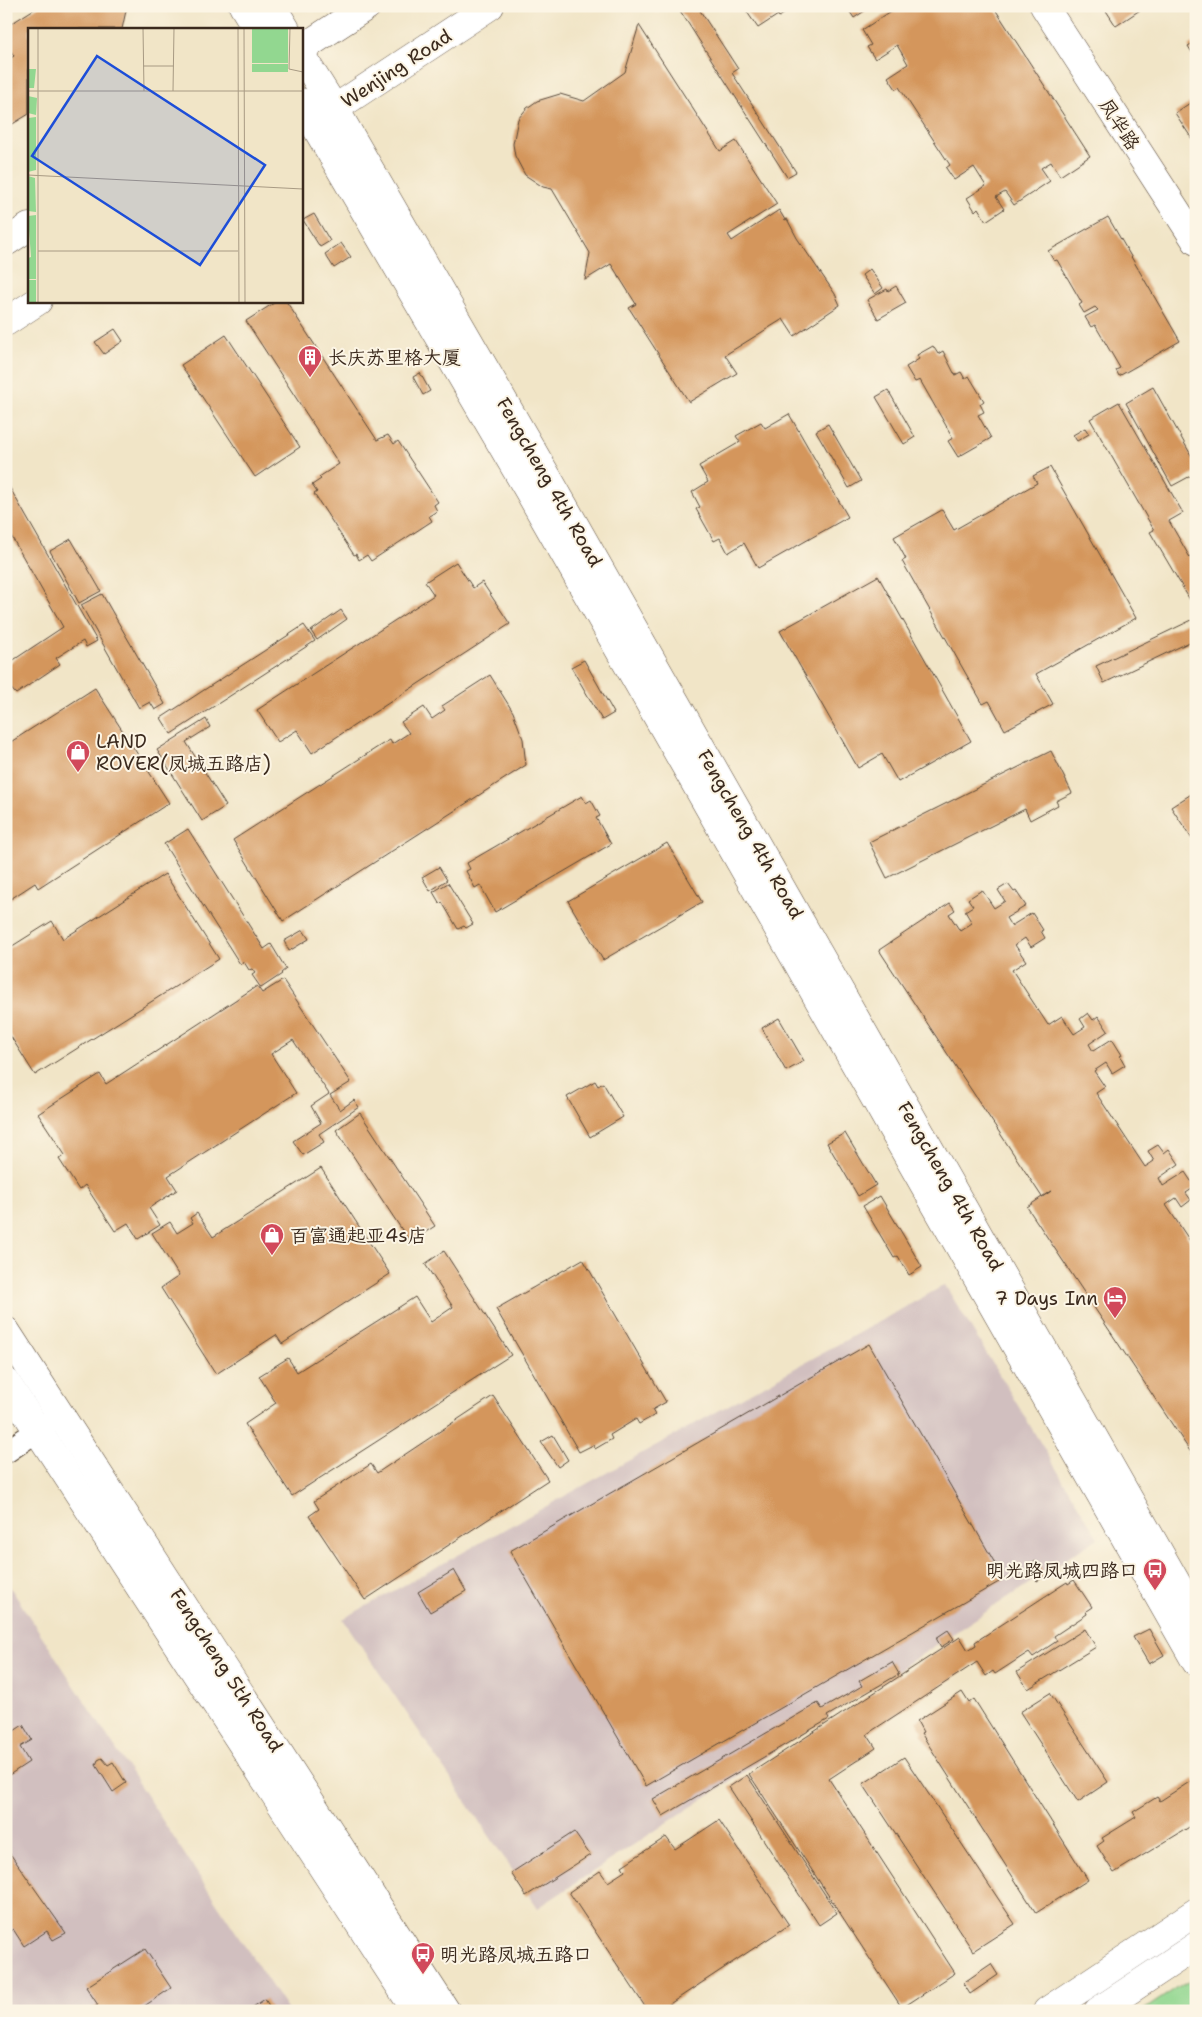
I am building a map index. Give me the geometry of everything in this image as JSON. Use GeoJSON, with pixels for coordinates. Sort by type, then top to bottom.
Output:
{"type":"FeatureCollection","features":[{"type":"Feature","properties":{"kind":"street"},"geometry":{"type":"LineString","coordinates":[[243,6],[256,28]]}},
{"type":"Feature","properties":{"kind":"street"},"geometry":{"type":"LineString","coordinates":[[272,6],[285,28]]}},
{"type":"Feature","properties":{"kind":"street"},"geometry":{"type":"LineString","coordinates":[[302,48],[367,6]]}},
{"type":"Feature","properties":{"kind":"street","name":"Wenjing Road"},"geometry":{"type":"LineString","coordinates":[[313,116],[490,6]]}},
{"type":"Feature","properties":{"kind":"street","name":"凤华路"},"geometry":{"type":"LineString","coordinates":[[1044,6],[1196,241]]}},
{"type":"Feature","properties":{"kind":"street","name":"Fengcheng 4th Road"},"geometry":{"type":"LineString","coordinates":[[302,60],[313,116],[1196,1662]]}},
{"type":"Feature","properties":{"kind":"street","name":"Fengcheng 4th Road"},"geometry":{"type":"LineString","coordinates":[[313,116],[548,478],[1196,1616]]}},
{"type":"Feature","properties":{"kind":"street"},"geometry":{"type":"LineString","coordinates":[[6,242],[28,228]]}},
{"type":"Feature","properties":{"kind":"street"},"geometry":{"type":"LineString","coordinates":[[6,322],[36,302]]}},
{"type":"Feature","properties":{"kind":"street","name":"Fengcheng 5th Road"},"geometry":{"type":"LineString","coordinates":[[6,1331],[446,2011]]}},
{"type":"Feature","properties":{"kind":"street","name":"Fengcheng 5th Road"},"geometry":{"type":"LineString","coordinates":[[6,1382],[416,2011]]}},
{"type":"Feature","properties":{"kind":"street"},"geometry":{"type":"LineString","coordinates":[[6,1452],[61,1414]]}},
{"type":"Feature","properties":{"kind":"street"},"geometry":{"type":"LineString","coordinates":[[1047,2011],[1196,1912]]}},
{"type":"Feature","properties":{"kind":"street"},"geometry":{"type":"LineString","coordinates":[[1098,2011],[1196,1946]]}},
{"type":"Feature","properties":{"kind":"shaded area"},"geometry":{"type":"Polygon","coordinates":[[[945,1285],[1098,1538],[538,1908],[343,1619],[945,1285]]]}},
{"type":"Feature","properties":{"kind":"shaded area"},"geometry":{"type":"Polygon","coordinates":[[[6,1581],[189,1861],[288,2011],[6,2011],[6,1581]]]}},
{"type":"Feature","properties":{"kind":"green space"},"geometry":{"type":"Polygon","coordinates":[[[1196,1975],[1196,2011],[1142,2011],[1196,1975]]]}},
{"type":"Feature","properties":{"kind":"building"},"geometry":{"type":"Polygon","coordinates":[[[39,6],[127,6],[122,28],[28,28],[28,115],[6,128],[6,61],[14,56],[6,43],[6,27],[39,6]]]}},
{"type":"Feature","properties":{"kind":"building"},"geometry":{"type":"Polygon","coordinates":[[[677,6],[697,6],[738,69],[732,73],[796,172],[787,177],[677,6]]]}},
{"type":"Feature","properties":{"kind":"building"},"geometry":{"type":"Polygon","coordinates":[[[756,6],[796,6],[758,28],[747,12],[756,6]]]}},
{"type":"Feature","properties":{"kind":"building"},"geometry":{"type":"Polygon","coordinates":[[[846,6],[872,6],[854,18],[846,6]]]}},
{"type":"Feature","properties":{"kind":"building"},"geometry":{"type":"Polygon","coordinates":[[[899,6],[993,6],[1090,156],[1060,176],[1051,162],[1041,168],[1050,181],[1014,205],[1005,192],[996,197],[1004,209],[986,221],[978,208],[975,211],[967,198],[986,186],[974,167],[954,180],[946,168],[950,165],[899,87],[896,89],[888,77],[908,64],[897,45],[875,59],[867,47],[871,45],[862,30],[899,6]]]}},
{"type":"Feature","properties":{"kind":"building"},"geometry":{"type":"Polygon","coordinates":[[[1103,6],[1146,6],[1116,26],[1103,6]]]}},
{"type":"Feature","properties":{"kind":"building"},"geometry":{"type":"Polygon","coordinates":[[[639,25],[720,151],[736,141],[777,204],[728,235],[732,241],[779,210],[785,220],[787,219],[797,238],[835,294],[840,305],[794,336],[783,319],[725,355],[737,373],[689,402],[629,308],[636,304],[611,264],[585,280],[590,253],[552,189],[543,187],[525,175],[515,156],[513,144],[518,119],[527,108],[537,101],[560,94],[584,101],[625,72],[639,25]]]}},
{"type":"Feature","properties":{"kind":"building"},"geometry":{"type":"Polygon","coordinates":[[[1196,41],[1196,59],[1188,46],[1196,41]]]}},
{"type":"Feature","properties":{"kind":"building"},"geometry":{"type":"Polygon","coordinates":[[[1196,99],[1196,145],[1175,113],[1196,99]]]}},
{"type":"Feature","properties":{"kind":"building"},"geometry":{"type":"Polygon","coordinates":[[[314,214],[330,241],[320,247],[303,220],[314,214]]]}},
{"type":"Feature","properties":{"kind":"building"},"geometry":{"type":"Polygon","coordinates":[[[1108,217],[1180,341],[1119,376],[1116,370],[1120,368],[1095,325],[1091,327],[1085,317],[1098,310],[1095,307],[1084,313],[1079,305],[1082,303],[1057,260],[1054,261],[1048,251],[1108,217]]]}},
{"type":"Feature","properties":{"kind":"building"},"geometry":{"type":"Polygon","coordinates":[[[341,243],[351,257],[334,268],[325,254],[341,243]]]}},
{"type":"Feature","properties":{"kind":"building"},"geometry":{"type":"Polygon","coordinates":[[[870,269],[883,288],[875,294],[862,275],[870,269]]]}},
{"type":"Feature","properties":{"kind":"building"},"geometry":{"type":"Polygon","coordinates":[[[896,286],[906,303],[878,319],[867,300],[896,286]]]}},
{"type":"Feature","properties":{"kind":"building","name":"长庆苏里格大厦"},"geometry":{"type":"Polygon","coordinates":[[[275,302],[287,302],[377,440],[388,435],[394,444],[398,441],[438,502],[434,505],[437,511],[429,516],[432,521],[371,561],[367,555],[359,560],[356,554],[354,555],[314,494],[317,492],[312,485],[321,479],[319,477],[339,464],[246,321],[275,302]]]}},
{"type":"Feature","properties":{"kind":"building"},"geometry":{"type":"Polygon","coordinates":[[[115,329],[123,341],[104,354],[95,342],[115,329]]]}},
{"type":"Feature","properties":{"kind":"building"},"geometry":{"type":"Polygon","coordinates":[[[226,335],[300,447],[255,477],[181,365],[226,335]]]}},
{"type":"Feature","properties":{"kind":"building"},"geometry":{"type":"Polygon","coordinates":[[[933,346],[938,354],[943,351],[955,375],[961,372],[965,379],[969,376],[984,401],[980,404],[984,412],[978,415],[991,438],[958,457],[948,441],[953,438],[920,380],[915,382],[906,367],[919,359],[917,355],[933,346]]]}},
{"type":"Feature","properties":{"kind":"building"},"geometry":{"type":"Polygon","coordinates":[[[420,373],[430,391],[423,395],[413,377],[420,373]]]}},
{"type":"Feature","properties":{"kind":"building"},"geometry":{"type":"Polygon","coordinates":[[[1153,387],[1196,464],[1196,473],[1172,486],[1126,403],[1153,387]]]}},
{"type":"Feature","properties":{"kind":"building"},"geometry":{"type":"Polygon","coordinates":[[[888,390],[915,437],[904,444],[876,397],[888,390]]]}},
{"type":"Feature","properties":{"kind":"building"},"geometry":{"type":"Polygon","coordinates":[[[1119,402],[1183,513],[1169,521],[1196,568],[1196,610],[1150,532],[1154,530],[1090,419],[1119,402]]]}},
{"type":"Feature","properties":{"kind":"building"},"geometry":{"type":"Polygon","coordinates":[[[789,414],[848,517],[758,568],[744,543],[728,553],[720,538],[714,541],[696,509],[700,507],[692,492],[708,482],[699,466],[740,442],[736,436],[761,422],[765,428],[789,414]]]}},
{"type":"Feature","properties":{"kind":"building"},"geometry":{"type":"Polygon","coordinates":[[[828,424],[861,481],[849,488],[816,431],[828,424]]]}},
{"type":"Feature","properties":{"kind":"building"},"geometry":{"type":"Polygon","coordinates":[[[1085,428],[1089,434],[1077,441],[1073,435],[1085,428]]]}},
{"type":"Feature","properties":{"kind":"building"},"geometry":{"type":"Polygon","coordinates":[[[1050,467],[1136,618],[1036,674],[1053,704],[1005,730],[989,701],[983,704],[902,561],[906,559],[894,537],[942,510],[954,530],[1037,483],[1033,476],[1050,467]]]}},
{"type":"Feature","properties":{"kind":"building"},"geometry":{"type":"Polygon","coordinates":[[[6,481],[97,641],[86,647],[83,641],[56,658],[60,664],[16,694],[6,683],[6,665],[63,627],[6,527],[6,481]]]}},
{"type":"Feature","properties":{"kind":"building"},"geometry":{"type":"Polygon","coordinates":[[[71,539],[101,591],[79,603],[50,551],[71,539]]]}},
{"type":"Feature","properties":{"kind":"building"},"geometry":{"type":"Polygon","coordinates":[[[456,562],[473,588],[482,582],[510,624],[312,753],[297,730],[278,742],[257,710],[434,595],[425,582],[456,562]]]}},
{"type":"Feature","properties":{"kind":"building"},"geometry":{"type":"Polygon","coordinates":[[[878,576],[971,741],[898,782],[882,754],[858,768],[780,631],[878,576]]]}},
{"type":"Feature","properties":{"kind":"building"},"geometry":{"type":"Polygon","coordinates":[[[102,594],[165,704],[155,710],[150,702],[139,708],[81,605],[102,594]]]}},
{"type":"Feature","properties":{"kind":"building"},"geometry":{"type":"Polygon","coordinates":[[[341,610],[347,619],[317,640],[311,631],[341,610]]]}},
{"type":"Feature","properties":{"kind":"building"},"geometry":{"type":"Polygon","coordinates":[[[1196,618],[1196,639],[1104,683],[1096,666],[1196,618]]]}},
{"type":"Feature","properties":{"kind":"building"},"geometry":{"type":"Polygon","coordinates":[[[304,625],[315,641],[171,734],[161,718],[304,625]]]}},
{"type":"Feature","properties":{"kind":"building"},"geometry":{"type":"Polygon","coordinates":[[[584,660],[614,713],[602,720],[571,667],[584,660]]]}},
{"type":"Feature","properties":{"kind":"building"},"geometry":{"type":"Polygon","coordinates":[[[490,675],[513,712],[523,739],[526,765],[283,921],[233,840],[381,745],[390,740],[392,744],[409,733],[401,722],[424,707],[432,719],[445,710],[442,706],[490,675]]]}},
{"type":"Feature","properties":{"kind":"building","name":"LAND ROVER(凤城五路店)"},"geometry":{"type":"Polygon","coordinates":[[[95,688],[169,803],[38,888],[35,883],[6,902],[6,745],[95,688]]]}},
{"type":"Feature","properties":{"kind":"building"},"geometry":{"type":"Polygon","coordinates":[[[206,719],[210,727],[186,742],[226,806],[202,821],[157,750],[206,719]]]}},
{"type":"Feature","properties":{"kind":"building"},"geometry":{"type":"Polygon","coordinates":[[[1051,751],[1072,793],[1056,801],[1058,805],[1030,820],[1025,809],[887,878],[869,842],[1051,751]]]}},
{"type":"Feature","properties":{"kind":"building"},"geometry":{"type":"Polygon","coordinates":[[[1193,793],[1196,798],[1196,845],[1171,807],[1193,793]]]}},
{"type":"Feature","properties":{"kind":"building"},"geometry":{"type":"Polygon","coordinates":[[[582,796],[586,803],[591,800],[600,816],[596,818],[611,844],[495,912],[480,885],[475,888],[466,871],[470,869],[467,863],[582,796]]]}},
{"type":"Feature","properties":{"kind":"building"},"geometry":{"type":"Polygon","coordinates":[[[188,829],[264,949],[271,944],[286,969],[282,974],[261,988],[252,975],[255,973],[252,969],[249,970],[244,962],[240,964],[164,844],[188,829]]]}},
{"type":"Feature","properties":{"kind":"building"},"geometry":{"type":"Polygon","coordinates":[[[667,843],[702,902],[603,960],[568,901],[667,843]]]}},
{"type":"Feature","properties":{"kind":"building"},"geometry":{"type":"Polygon","coordinates":[[[439,867],[447,880],[430,891],[422,877],[439,867]]]}},
{"type":"Feature","properties":{"kind":"building"},"geometry":{"type":"Polygon","coordinates":[[[165,874],[219,959],[35,1075],[6,1029],[6,950],[52,921],[63,939],[165,874]]]}},
{"type":"Feature","properties":{"kind":"building"},"geometry":{"type":"Polygon","coordinates":[[[448,883],[473,924],[466,928],[464,926],[458,929],[442,902],[440,904],[433,892],[448,883]]]}},
{"type":"Feature","properties":{"kind":"building"},"geometry":{"type":"Polygon","coordinates":[[[1008,884],[1014,892],[1016,891],[1026,906],[1006,918],[1011,926],[1032,913],[1043,930],[1041,931],[1045,938],[1031,947],[1025,938],[1015,945],[1026,961],[1012,970],[1048,1025],[1062,1016],[1074,1034],[1085,1027],[1080,1019],[1088,1013],[1093,1020],[1098,1016],[1108,1031],[1089,1044],[1093,1051],[1112,1039],[1122,1055],[1120,1056],[1125,1065],[1112,1073],[1106,1063],[1094,1071],[1105,1087],[1096,1093],[1145,1167],[1154,1161],[1148,1151],[1158,1145],[1164,1153],[1169,1149],[1179,1164],[1159,1178],[1163,1186],[1185,1172],[1195,1187],[1186,1193],[1191,1200],[1182,1207],[1176,1198],[1166,1205],[1196,1250],[1196,1460],[1027,1207],[1042,1197],[879,950],[950,903],[955,910],[949,914],[960,931],[972,923],[965,911],[973,906],[968,899],[982,890],[994,908],[1005,901],[998,890],[1008,884]]]}},
{"type":"Feature","properties":{"kind":"building"},"geometry":{"type":"Polygon","coordinates":[[[303,930],[309,939],[289,951],[284,941],[303,930]]]}},
{"type":"Feature","properties":{"kind":"building"},"geometry":{"type":"Polygon","coordinates":[[[283,980],[351,1082],[330,1095],[340,1110],[354,1100],[359,1107],[319,1134],[324,1142],[303,1155],[293,1141],[321,1123],[311,1106],[329,1094],[293,1040],[271,1054],[296,1093],[168,1176],[177,1190],[149,1208],[160,1225],[138,1239],[128,1223],[115,1231],[85,1185],[79,1190],[59,1159],[65,1155],[38,1114],[100,1074],[106,1084],[257,986],[262,993],[283,980]]]}},
{"type":"Feature","properties":{"kind":"building"},"geometry":{"type":"Polygon","coordinates":[[[779,1018],[804,1061],[786,1071],[762,1028],[779,1018]]]}},
{"type":"Feature","properties":{"kind":"building"},"geometry":{"type":"Polygon","coordinates":[[[595,1081],[598,1086],[603,1083],[623,1117],[590,1137],[567,1097],[595,1081]]]}},
{"type":"Feature","properties":{"kind":"building"},"geometry":{"type":"Polygon","coordinates":[[[360,1113],[435,1226],[410,1242],[336,1130],[360,1113]]]}},
{"type":"Feature","properties":{"kind":"building"},"geometry":{"type":"Polygon","coordinates":[[[845,1133],[876,1185],[858,1196],[827,1143],[845,1133]]]}},
{"type":"Feature","properties":{"kind":"building","name":"百富通起亚4s店"},"geometry":{"type":"Polygon","coordinates":[[[321,1168],[390,1274],[282,1344],[276,1335],[216,1374],[161,1288],[179,1276],[152,1233],[170,1222],[177,1233],[193,1223],[190,1218],[197,1213],[213,1237],[321,1168]]]}},
{"type":"Feature","properties":{"kind":"building"},"geometry":{"type":"Polygon","coordinates":[[[880,1196],[922,1267],[909,1275],[898,1256],[894,1258],[863,1206],[880,1196]]]}},
{"type":"Feature","properties":{"kind":"building"},"geometry":{"type":"Polygon","coordinates":[[[444,1251],[511,1355],[292,1496],[245,1424],[276,1403],[259,1376],[288,1358],[297,1372],[415,1297],[431,1322],[453,1307],[425,1264],[444,1251]]]}},
{"type":"Feature","properties":{"kind":"building"},"geometry":{"type":"Polygon","coordinates":[[[583,1259],[666,1402],[652,1410],[655,1415],[639,1424],[636,1419],[610,1435],[612,1439],[595,1449],[593,1445],[579,1452],[496,1309],[583,1259]]]}},
{"type":"Feature","properties":{"kind":"building"},"geometry":{"type":"Polygon","coordinates":[[[869,1344],[1004,1579],[646,1786],[510,1551],[869,1344]]]}},
{"type":"Feature","properties":{"kind":"building"},"geometry":{"type":"Polygon","coordinates":[[[493,1396],[548,1480],[365,1600],[309,1516],[319,1509],[314,1501],[371,1464],[377,1473],[493,1396]]]}},
{"type":"Feature","properties":{"kind":"building"},"geometry":{"type":"Polygon","coordinates":[[[553,1435],[568,1460],[558,1467],[541,1442],[553,1435]]]}},
{"type":"Feature","properties":{"kind":"building"},"geometry":{"type":"Polygon","coordinates":[[[1036,1561],[1045,1576],[1037,1581],[1027,1567],[1036,1561]]]}},
{"type":"Feature","properties":{"kind":"building"},"geometry":{"type":"Polygon","coordinates":[[[454,1570],[466,1591],[430,1612],[418,1592],[454,1570]]]}},
{"type":"Feature","properties":{"kind":"building"},"geometry":{"type":"Polygon","coordinates":[[[1074,1580],[1092,1607],[1086,1611],[1087,1614],[1054,1636],[1057,1641],[1033,1657],[1029,1652],[995,1674],[993,1671],[986,1676],[977,1662],[867,1734],[876,1748],[829,1779],[955,1973],[902,2008],[749,1774],[960,1637],[968,1650],[976,1645],[975,1642],[1067,1582],[1068,1584],[1074,1580]]]}},
{"type":"Feature","properties":{"kind":"building"},"geometry":{"type":"Polygon","coordinates":[[[1085,1629],[1096,1647],[1028,1689],[1017,1672],[1085,1629]]]}},
{"type":"Feature","properties":{"kind":"building"},"geometry":{"type":"Polygon","coordinates":[[[1149,1629],[1164,1655],[1149,1664],[1133,1637],[1149,1629]]]}},
{"type":"Feature","properties":{"kind":"building"},"geometry":{"type":"Polygon","coordinates":[[[948,1630],[954,1639],[941,1647],[936,1638],[948,1630]]]}},
{"type":"Feature","properties":{"kind":"building"},"geometry":{"type":"Polygon","coordinates":[[[892,1662],[899,1674],[827,1716],[829,1719],[663,1816],[653,1799],[818,1703],[822,1709],[862,1686],[859,1681],[892,1662]]]}},
{"type":"Feature","properties":{"kind":"building"},"geometry":{"type":"Polygon","coordinates":[[[962,1692],[969,1703],[974,1699],[1088,1880],[1036,1913],[921,1733],[923,1732],[917,1721],[962,1692]]]}},
{"type":"Feature","properties":{"kind":"building"},"geometry":{"type":"Polygon","coordinates":[[[1050,1693],[1108,1782],[1078,1802],[1020,1712],[1050,1693]]]}},
{"type":"Feature","properties":{"kind":"building"},"geometry":{"type":"Polygon","coordinates":[[[23,1725],[32,1740],[20,1747],[29,1762],[6,1777],[6,1726],[11,1733],[23,1725]]]}},
{"type":"Feature","properties":{"kind":"building"},"geometry":{"type":"Polygon","coordinates":[[[904,1757],[1015,1924],[973,1951],[863,1784],[904,1757]]]}},
{"type":"Feature","properties":{"kind":"building"},"geometry":{"type":"Polygon","coordinates":[[[102,1758],[108,1765],[113,1762],[126,1783],[113,1792],[96,1765],[98,1760],[102,1758]]]}},
{"type":"Feature","properties":{"kind":"building"},"geometry":{"type":"Polygon","coordinates":[[[747,1775],[837,1913],[819,1925],[729,1787],[747,1775]]]}},
{"type":"Feature","properties":{"kind":"building"},"geometry":{"type":"Polygon","coordinates":[[[1194,1779],[1196,1782],[1196,1823],[1114,1873],[1097,1846],[1104,1841],[1102,1838],[1136,1817],[1133,1812],[1157,1797],[1160,1801],[1194,1779]]]}},
{"type":"Feature","properties":{"kind":"building"},"geometry":{"type":"Polygon","coordinates":[[[719,1820],[789,1925],[659,2011],[648,2011],[569,1892],[600,1871],[608,1882],[625,1871],[622,1866],[666,1837],[675,1849],[719,1820]]]}},
{"type":"Feature","properties":{"kind":"building"},"geometry":{"type":"Polygon","coordinates":[[[574,1832],[590,1855],[526,1896],[511,1873],[574,1832]]]}},
{"type":"Feature","properties":{"kind":"building"},"geometry":{"type":"Polygon","coordinates":[[[6,1850],[66,1933],[53,1940],[47,1931],[24,1946],[13,1929],[6,1934],[6,1850]]]}},
{"type":"Feature","properties":{"kind":"building"},"geometry":{"type":"Polygon","coordinates":[[[145,1949],[171,1988],[137,2011],[89,2011],[98,2005],[86,1987],[145,1949]]]}},
{"type":"Feature","properties":{"kind":"building"},"geometry":{"type":"Polygon","coordinates":[[[991,1964],[998,1975],[970,1994],[963,1983],[991,1964]]]}},
{"type":"Feature","properties":{"kind":"building"},"geometry":{"type":"Polygon","coordinates":[[[265,1999],[272,2011],[247,2011],[265,1999]]]}},
{"type":"Feature","properties":{"kind":"place","name":"长庆苏里格大厦"},"geometry":{"type":"Point","coordinates":[310,378]}},
{"type":"Feature","properties":{"kind":"place","name":"LAND ROVER(凤城五路店)"},"geometry":{"type":"Point","coordinates":[78,773]}},
{"type":"Feature","properties":{"kind":"place","name":"百富通起亚4s店"},"geometry":{"type":"Point","coordinates":[272,1256]}},
{"type":"Feature","properties":{"kind":"place","name":"7 Days Inn"},"geometry":{"type":"Point","coordinates":[1115,1319]}},
{"type":"Feature","properties":{"kind":"place","name":"明光路凤城四路口"},"geometry":{"type":"Point","coordinates":[1155,1591]}},
{"type":"Feature","properties":{"kind":"place","name":"明光路凤城五路口"},"geometry":{"type":"Point","coordinates":[423,1975]}}]}
